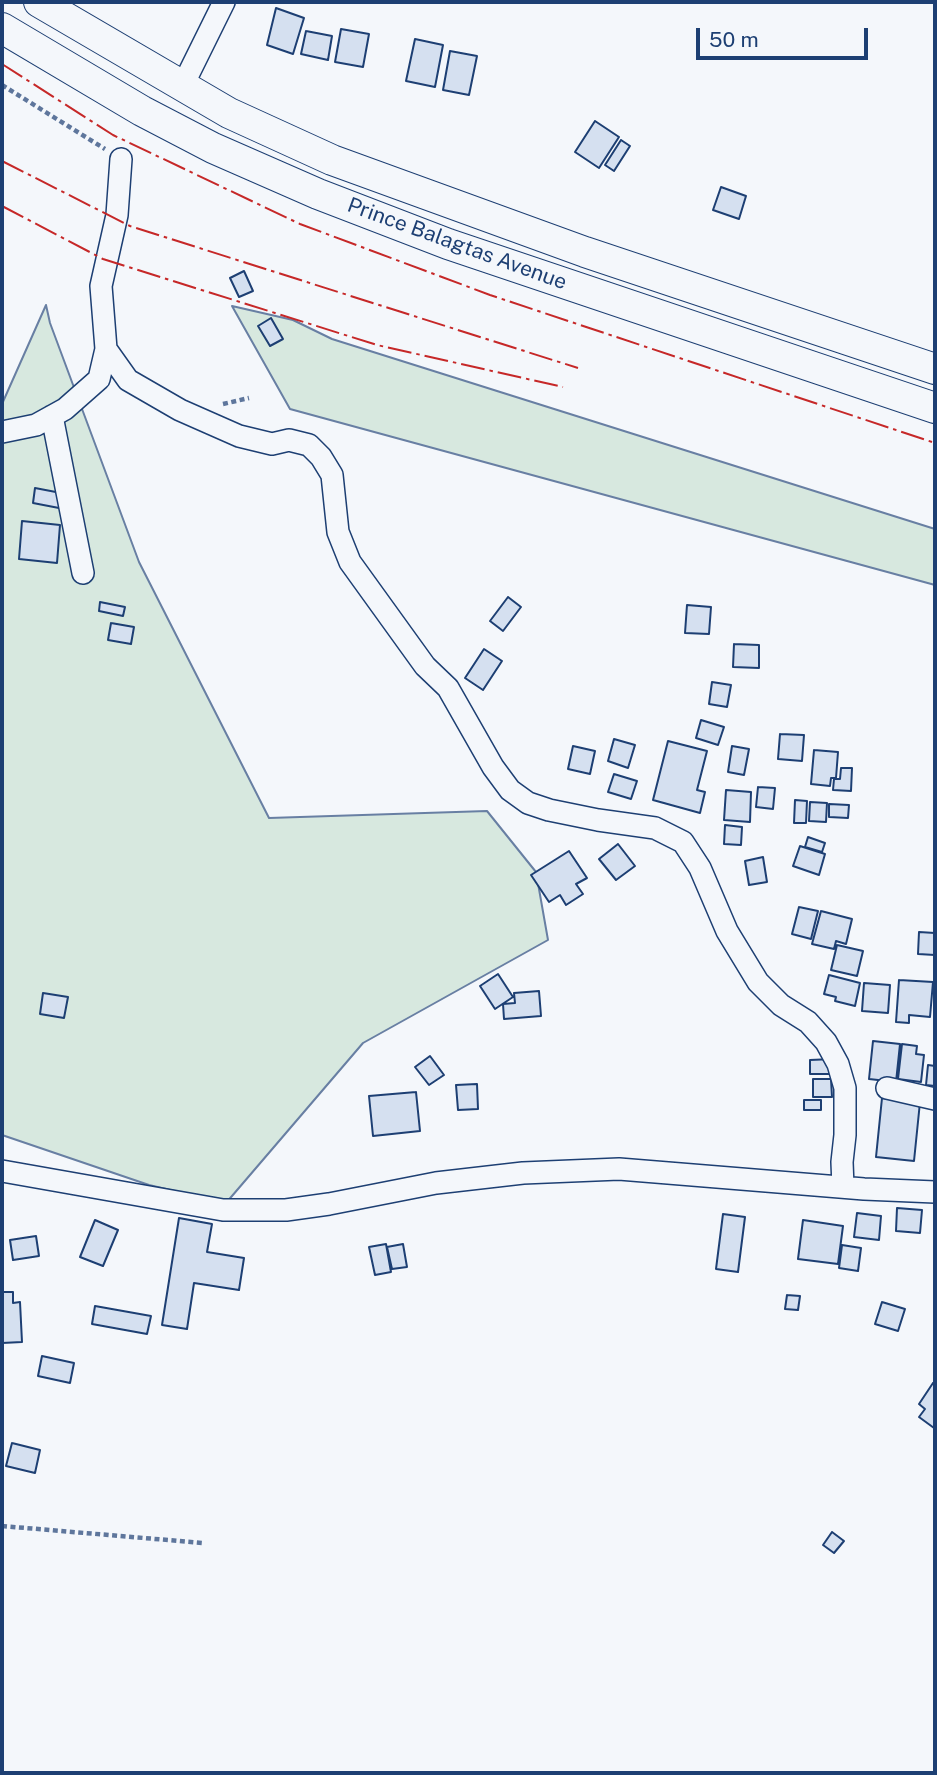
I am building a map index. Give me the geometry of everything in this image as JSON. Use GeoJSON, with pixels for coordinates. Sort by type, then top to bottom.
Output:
{"type":"FeatureCollection","features":[{"type":"Feature","properties":{"kind":"main road","name":"Prince Balagtas Avenue"},"geometry":{"type":"LineString","coordinates":[[39,2],[229,113],[332,160],[465,210],[935,369]]}},
{"type":"Feature","properties":{"kind":"main road","name":"Prince Balagtas Avenue"},"geometry":{"type":"LineString","coordinates":[[2,28],[142,111],[213,148],[318,194],[448,244],[935,408]]}},
{"type":"Feature","properties":{"kind":"street"},"geometry":{"type":"LineString","coordinates":[[182,86],[223,2]]}},
{"type":"Feature","properties":{"kind":"street"},"geometry":{"type":"LineString","coordinates":[[2,432],[36,425],[65,409],[99,379],[106,349],[101,286],[117,215],[121,159]]}},
{"type":"Feature","properties":{"kind":"street"},"geometry":{"type":"LineString","coordinates":[[106,349],[128,380],[180,410],[239,436],[272,444],[289,440],[309,444],[321,457],[332,475],[338,532],[350,562],[425,666],[449,688],[493,767],[510,790],[528,803],[549,810],[655,828],[683,842],[700,868],[727,931],[758,982],[782,1005],[808,1022],[826,1042],[838,1064],[845,1088],[843,1187]]}},
{"type":"Feature","properties":{"kind":"street"},"geometry":{"type":"LineString","coordinates":[[52,416],[83,573]]}},
{"type":"Feature","properties":{"kind":"street"},"geometry":{"type":"LineString","coordinates":[[887,1088],[935,1099]]}},
{"type":"Feature","properties":{"kind":"street"},"geometry":{"type":"LineString","coordinates":[[2,1192],[8,1172],[235,1210],[286,1210],[436,1183],[523,1173],[619,1169],[935,1192]]}},
{"type":"Feature","properties":{"kind":"path"},"geometry":{"type":"LineString","coordinates":[[2,85],[121,159]]}},
{"type":"Feature","properties":{"kind":"path"},"geometry":{"type":"LineString","coordinates":[[2,1526],[203,1543]]}},
{"type":"Feature","properties":{"kind":"shaded area"},"geometry":{"type":"Polygon","coordinates":[[[46,305],[50,323],[139,562],[269,818],[487,811],[536,872],[548,940],[363,1043],[226,1203],[149,1185],[2,1135],[2,404],[46,305]]]}},
{"type":"Feature","properties":{"kind":"shaded area"},"geometry":{"type":"Polygon","coordinates":[[[232,306],[293,320],[332,339],[935,529],[935,585],[290,409],[232,306]]]}},
{"type":"Feature","properties":{"kind":"building"},"geometry":{"type":"Polygon","coordinates":[[[276,8],[304,18],[293,54],[267,45],[276,8]]]}},
{"type":"Feature","properties":{"kind":"building"},"geometry":{"type":"Polygon","coordinates":[[[341,29],[369,34],[363,67],[335,62],[341,29]]]}},
{"type":"Feature","properties":{"kind":"building"},"geometry":{"type":"Polygon","coordinates":[[[306,31],[332,36],[328,60],[301,54],[306,31]]]}},
{"type":"Feature","properties":{"kind":"building"},"geometry":{"type":"Polygon","coordinates":[[[415,39],[443,45],[435,87],[406,81],[415,39]]]}},
{"type":"Feature","properties":{"kind":"building"},"geometry":{"type":"Polygon","coordinates":[[[450,51],[477,56],[469,95],[443,90],[450,51]]]}},
{"type":"Feature","properties":{"kind":"building"},"geometry":{"type":"Polygon","coordinates":[[[595,121],[619,137],[599,168],[575,152],[595,121]]]}},
{"type":"Feature","properties":{"kind":"building"},"geometry":{"type":"Polygon","coordinates":[[[621,140],[630,146],[614,171],[605,165],[621,140]]]}},
{"type":"Feature","properties":{"kind":"building"},"geometry":{"type":"Polygon","coordinates":[[[721,187],[746,196],[739,219],[713,210],[721,187]]]}},
{"type":"Feature","properties":{"kind":"building"},"geometry":{"type":"Polygon","coordinates":[[[244,271],[253,291],[239,297],[230,278],[244,271]]]}},
{"type":"Feature","properties":{"kind":"building"},"geometry":{"type":"Polygon","coordinates":[[[271,318],[283,339],[270,346],[258,326],[271,318]]]}},
{"type":"Feature","properties":{"kind":"building"},"geometry":{"type":"Polygon","coordinates":[[[35,488],[61,493],[59,508],[33,503],[35,488]]]}},
{"type":"Feature","properties":{"kind":"building"},"geometry":{"type":"Polygon","coordinates":[[[22,521],[60,525],[57,563],[19,559],[22,521]]]}},
{"type":"Feature","properties":{"kind":"building"},"geometry":{"type":"Polygon","coordinates":[[[508,597],[521,607],[503,631],[490,621],[508,597]]]}},
{"type":"Feature","properties":{"kind":"building"},"geometry":{"type":"Polygon","coordinates":[[[100,602],[125,607],[123,616],[99,611],[100,602]]]}},
{"type":"Feature","properties":{"kind":"building"},"geometry":{"type":"Polygon","coordinates":[[[687,605],[711,607],[709,634],[685,633],[687,605]]]}},
{"type":"Feature","properties":{"kind":"building"},"geometry":{"type":"Polygon","coordinates":[[[111,623],[134,627],[131,644],[108,640],[111,623]]]}},
{"type":"Feature","properties":{"kind":"building"},"geometry":{"type":"Polygon","coordinates":[[[734,644],[759,645],[759,668],[733,667],[734,644]]]}},
{"type":"Feature","properties":{"kind":"building"},"geometry":{"type":"Polygon","coordinates":[[[484,649],[502,661],[483,690],[465,678],[484,649]]]}},
{"type":"Feature","properties":{"kind":"building"},"geometry":{"type":"Polygon","coordinates":[[[712,682],[731,685],[727,707],[709,704],[712,682]]]}},
{"type":"Feature","properties":{"kind":"building"},"geometry":{"type":"Polygon","coordinates":[[[701,720],[724,727],[718,745],[696,738],[701,720]]]}},
{"type":"Feature","properties":{"kind":"building"},"geometry":{"type":"Polygon","coordinates":[[[780,734],[804,735],[802,761],[778,759],[780,734]]]}},
{"type":"Feature","properties":{"kind":"building"},"geometry":{"type":"Polygon","coordinates":[[[614,739],[635,745],[628,768],[608,761],[614,739]]]}},
{"type":"Feature","properties":{"kind":"building"},"geometry":{"type":"Polygon","coordinates":[[[668,741],[707,751],[697,790],[705,792],[700,813],[653,800],[668,741]]]}},
{"type":"Feature","properties":{"kind":"building"},"geometry":{"type":"Polygon","coordinates":[[[573,746],[595,751],[590,774],[568,769],[573,746]]]}},
{"type":"Feature","properties":{"kind":"building"},"geometry":{"type":"Polygon","coordinates":[[[732,746],[749,749],[744,775],[728,772],[732,746]]]}},
{"type":"Feature","properties":{"kind":"building"},"geometry":{"type":"Polygon","coordinates":[[[814,750],[838,752],[836,778],[831,778],[830,786],[811,784],[814,750]]]}},
{"type":"Feature","properties":{"kind":"building"},"geometry":{"type":"Polygon","coordinates":[[[841,768],[852,768],[851,791],[833,790],[834,779],[840,779],[841,768]]]}},
{"type":"Feature","properties":{"kind":"building"},"geometry":{"type":"Polygon","coordinates":[[[614,774],[637,781],[631,799],[608,792],[614,774]]]}},
{"type":"Feature","properties":{"kind":"building"},"geometry":{"type":"Polygon","coordinates":[[[758,787],[775,788],[773,809],[756,807],[758,787]]]}},
{"type":"Feature","properties":{"kind":"building"},"geometry":{"type":"Polygon","coordinates":[[[726,790],[751,792],[750,822],[724,820],[726,790]]]}},
{"type":"Feature","properties":{"kind":"building"},"geometry":{"type":"Polygon","coordinates":[[[795,800],[807,801],[806,823],[794,823],[795,800]]]}},
{"type":"Feature","properties":{"kind":"building"},"geometry":{"type":"Polygon","coordinates":[[[810,802],[827,803],[826,822],[809,821],[810,802]]]}},
{"type":"Feature","properties":{"kind":"building"},"geometry":{"type":"Polygon","coordinates":[[[829,804],[849,805],[848,818],[829,817],[829,804]]]}},
{"type":"Feature","properties":{"kind":"building"},"geometry":{"type":"Polygon","coordinates":[[[725,825],[742,827],[741,845],[724,844],[725,825]]]}},
{"type":"Feature","properties":{"kind":"building"},"geometry":{"type":"Polygon","coordinates":[[[808,837],[825,843],[822,852],[805,847],[808,837]]]}},
{"type":"Feature","properties":{"kind":"building"},"geometry":{"type":"Polygon","coordinates":[[[618,844],[635,866],[616,880],[599,859],[618,844]]]}},
{"type":"Feature","properties":{"kind":"building"},"geometry":{"type":"Polygon","coordinates":[[[800,846],[825,854],[819,875],[793,866],[800,846]]]}},
{"type":"Feature","properties":{"kind":"building"},"geometry":{"type":"Polygon","coordinates":[[[569,851],[587,878],[576,884],[583,894],[566,905],[560,895],[549,902],[531,875],[569,851]]]}},
{"type":"Feature","properties":{"kind":"building"},"geometry":{"type":"Polygon","coordinates":[[[763,857],[767,882],[749,885],[745,861],[763,857]]]}},
{"type":"Feature","properties":{"kind":"building"},"geometry":{"type":"Polygon","coordinates":[[[799,907],[818,911],[811,939],[792,934],[799,907]]]}},
{"type":"Feature","properties":{"kind":"building"},"geometry":{"type":"Polygon","coordinates":[[[821,911],[852,919],[846,944],[836,941],[834,949],[812,944],[821,911]]]}},
{"type":"Feature","properties":{"kind":"building"},"geometry":{"type":"Polygon","coordinates":[[[919,932],[935,933],[935,955],[918,954],[919,932]]]}},
{"type":"Feature","properties":{"kind":"building"},"geometry":{"type":"Polygon","coordinates":[[[837,945],[863,951],[857,976],[831,970],[837,945]]]}},
{"type":"Feature","properties":{"kind":"building"},"geometry":{"type":"Polygon","coordinates":[[[498,974],[513,997],[495,1009],[480,986],[498,974]]]}},
{"type":"Feature","properties":{"kind":"building"},"geometry":{"type":"Polygon","coordinates":[[[829,975],[860,983],[855,1006],[835,1001],[836,997],[824,994],[829,975]]]}},
{"type":"Feature","properties":{"kind":"building"},"geometry":{"type":"Polygon","coordinates":[[[899,980],[933,982],[930,1017],[909,1015],[909,1023],[896,1022],[899,980]]]}},
{"type":"Feature","properties":{"kind":"building"},"geometry":{"type":"Polygon","coordinates":[[[864,983],[890,985],[888,1013],[862,1011],[864,983]]]}},
{"type":"Feature","properties":{"kind":"building"},"geometry":{"type":"Polygon","coordinates":[[[539,991],[541,1016],[504,1019],[503,1004],[515,1003],[514,993],[539,991]]]}},
{"type":"Feature","properties":{"kind":"building"},"geometry":{"type":"Polygon","coordinates":[[[43,993],[68,997],[64,1018],[40,1014],[43,993]]]}},
{"type":"Feature","properties":{"kind":"building"},"geometry":{"type":"Polygon","coordinates":[[[873,1041],[900,1044],[896,1082],[869,1079],[873,1041]]]}},
{"type":"Feature","properties":{"kind":"building"},"geometry":{"type":"Polygon","coordinates":[[[902,1044],[917,1046],[916,1054],[924,1055],[921,1082],[898,1079],[902,1044]]]}},
{"type":"Feature","properties":{"kind":"building"},"geometry":{"type":"Polygon","coordinates":[[[430,1056],[444,1075],[429,1085],[415,1067],[430,1056]]]}},
{"type":"Feature","properties":{"kind":"building"},"geometry":{"type":"Polygon","coordinates":[[[833,1059],[833,1074],[810,1074],[810,1060],[833,1059]]]}},
{"type":"Feature","properties":{"kind":"building"},"geometry":{"type":"Polygon","coordinates":[[[928,1065],[935,1066],[935,1086],[926,1085],[928,1065]]]}},
{"type":"Feature","properties":{"kind":"building"},"geometry":{"type":"Polygon","coordinates":[[[813,1079],[831,1079],[832,1097],[813,1097],[813,1079]]]}},
{"type":"Feature","properties":{"kind":"building"},"geometry":{"type":"Polygon","coordinates":[[[477,1084],[478,1109],[458,1110],[456,1085],[477,1084]]]}},
{"type":"Feature","properties":{"kind":"building"},"geometry":{"type":"Polygon","coordinates":[[[416,1092],[420,1131],[373,1136],[369,1096],[416,1092]]]}},
{"type":"Feature","properties":{"kind":"building"},"geometry":{"type":"Polygon","coordinates":[[[882,1098],[920,1102],[914,1161],[876,1157],[882,1098]]]}},
{"type":"Feature","properties":{"kind":"building"},"geometry":{"type":"Polygon","coordinates":[[[804,1100],[821,1100],[821,1110],[804,1110],[804,1100]]]}},
{"type":"Feature","properties":{"kind":"building"},"geometry":{"type":"Polygon","coordinates":[[[897,1208],[922,1210],[920,1233],[896,1231],[897,1208]]]}},
{"type":"Feature","properties":{"kind":"building"},"geometry":{"type":"Polygon","coordinates":[[[857,1213],[881,1216],[879,1240],[854,1237],[857,1213]]]}},
{"type":"Feature","properties":{"kind":"building"},"geometry":{"type":"Polygon","coordinates":[[[723,1214],[745,1217],[738,1272],[716,1269],[723,1214]]]}},
{"type":"Feature","properties":{"kind":"building"},"geometry":{"type":"Polygon","coordinates":[[[179,1218],[212,1224],[207,1252],[244,1258],[239,1290],[194,1283],[187,1329],[162,1325],[179,1218]]]}},
{"type":"Feature","properties":{"kind":"building"},"geometry":{"type":"Polygon","coordinates":[[[95,1220],[118,1230],[103,1266],[80,1257],[95,1220]]]}},
{"type":"Feature","properties":{"kind":"building"},"geometry":{"type":"Polygon","coordinates":[[[803,1220],[843,1226],[838,1264],[798,1259],[803,1220]]]}},
{"type":"Feature","properties":{"kind":"building"},"geometry":{"type":"Polygon","coordinates":[[[36,1236],[39,1256],[13,1260],[10,1240],[36,1236]]]}},
{"type":"Feature","properties":{"kind":"building"},"geometry":{"type":"Polygon","coordinates":[[[386,1244],[391,1272],[375,1275],[369,1247],[386,1244]]]}},
{"type":"Feature","properties":{"kind":"building"},"geometry":{"type":"Polygon","coordinates":[[[403,1244],[407,1267],[392,1269],[387,1247],[403,1244]]]}},
{"type":"Feature","properties":{"kind":"building"},"geometry":{"type":"Polygon","coordinates":[[[842,1245],[861,1248],[858,1271],[839,1268],[842,1245]]]}},
{"type":"Feature","properties":{"kind":"building"},"geometry":{"type":"Polygon","coordinates":[[[2,1292],[13,1292],[13,1303],[20,1302],[22,1342],[2,1343],[2,1292]]]}},
{"type":"Feature","properties":{"kind":"building"},"geometry":{"type":"Polygon","coordinates":[[[787,1295],[800,1296],[798,1310],[785,1309],[787,1295]]]}},
{"type":"Feature","properties":{"kind":"building"},"geometry":{"type":"Polygon","coordinates":[[[882,1302],[905,1309],[898,1331],[875,1324],[882,1302]]]}},
{"type":"Feature","properties":{"kind":"building"},"geometry":{"type":"Polygon","coordinates":[[[95,1306],[151,1316],[147,1334],[92,1324],[95,1306]]]}},
{"type":"Feature","properties":{"kind":"building"},"geometry":{"type":"Polygon","coordinates":[[[42,1356],[74,1363],[70,1383],[38,1376],[42,1356]]]}},
{"type":"Feature","properties":{"kind":"building"},"geometry":{"type":"Polygon","coordinates":[[[933,1383],[934,1428],[919,1417],[925,1409],[919,1404],[933,1383]]]}},
{"type":"Feature","properties":{"kind":"building"},"geometry":{"type":"Polygon","coordinates":[[[12,1443],[40,1450],[35,1473],[6,1466],[12,1443]]]}},
{"type":"Feature","properties":{"kind":"building"},"geometry":{"type":"Polygon","coordinates":[[[832,1532],[844,1541],[834,1553],[823,1545],[832,1532]]]}},
{"type":"Feature","properties":{"kind":"power"},"geometry":{"type":"LineString","coordinates":[[2,64],[113,135],[300,224],[490,295],[935,443]]}},
{"type":"Feature","properties":{"kind":"power"},"geometry":{"type":"LineString","coordinates":[[2,161],[130,226],[578,368]]}},
{"type":"Feature","properties":{"kind":"power"},"geometry":{"type":"LineString","coordinates":[[2,206],[103,259],[377,345],[563,387]]}}]}
